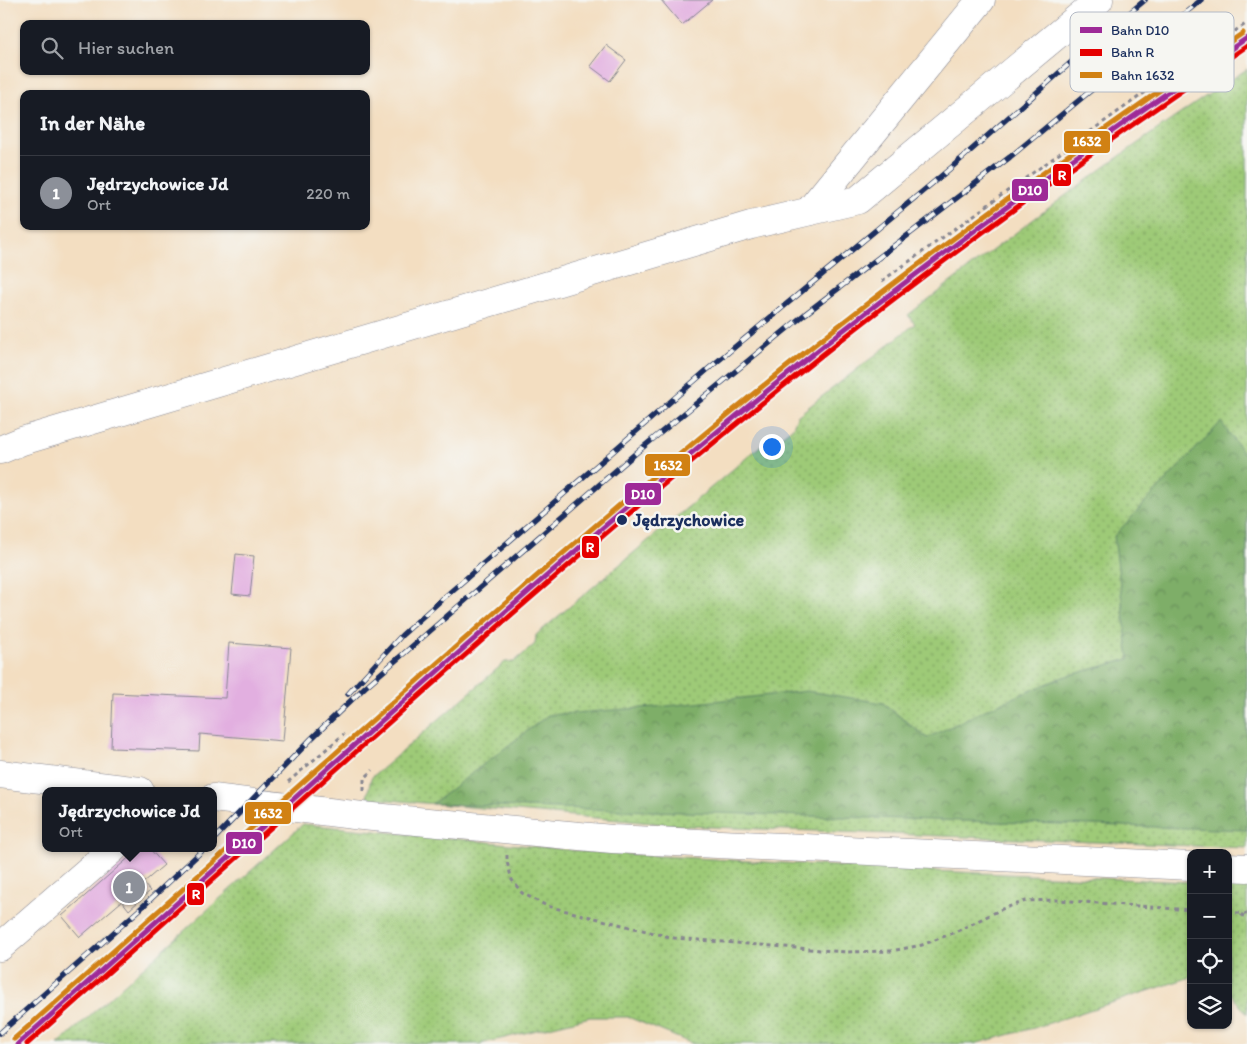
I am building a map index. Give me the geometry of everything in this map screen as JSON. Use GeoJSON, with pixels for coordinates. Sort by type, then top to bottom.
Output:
{"type":"FeatureCollection","features":[{"type":"Feature","properties":{"kind":"street"},"geometry":{"type":"LineString","coordinates":[[809,211],[981,0]]}},
{"type":"Feature","properties":{"kind":"street"},"geometry":{"type":"LineString","coordinates":[[1085,12],[1099,0]]}},
{"type":"Feature","properties":{"kind":"street"},"geometry":{"type":"LineString","coordinates":[[0,450],[22,440],[741,228],[858,200],[1070,24]]}},
{"type":"Feature","properties":{"kind":"street"},"geometry":{"type":"LineString","coordinates":[[0,774],[107,787]]}},
{"type":"Feature","properties":{"kind":"street"},"geometry":{"type":"LineString","coordinates":[[217,798],[362,816],[612,839],[1187,866]]}},
{"type":"Feature","properties":{"kind":"street"},"geometry":{"type":"LineString","coordinates":[[0,947],[109,852]]}},
{"type":"Feature","properties":{"kind":"street"},"geometry":{"type":"LineString","coordinates":[[1232,867],[1247,868]]}},
{"type":"Feature","properties":{"kind":"path"},"geometry":{"type":"LineString","coordinates":[[1234,32],[1247,23]]}},
{"type":"Feature","properties":{"kind":"path"},"geometry":{"type":"LineString","coordinates":[[882,281],[1146,92]]}},
{"type":"Feature","properties":{"kind":"path"},"geometry":{"type":"LineString","coordinates":[[287,784],[344,734]]}},
{"type":"Feature","properties":{"kind":"path"},"geometry":{"type":"LineString","coordinates":[[507,830],[507,862],[512,880],[522,893],[547,906],[674,938],[846,952],[891,951],[922,945],[953,933],[1002,909],[1026,901],[1058,900],[1187,910]]}},
{"type":"Feature","properties":{"kind":"path"},"geometry":{"type":"LineString","coordinates":[[1232,912],[1247,914]]}},
{"type":"Feature","properties":{"kind":"path"},"geometry":{"type":"LineString","coordinates":[[1241,913],[1247,919]]}},
{"type":"Feature","properties":{"kind":"green space"},"geometry":{"type":"Polygon","coordinates":[[[1247,69],[1247,848],[687,826],[367,798],[371,778],[505,662],[514,662],[535,644],[536,635],[764,443],[773,443],[793,427],[797,416],[915,324],[908,315],[1075,189],[1203,98],[1212,92],[1234,92],[1234,78],[1247,69]]]}},
{"type":"Feature","properties":{"kind":"green space"},"geometry":{"type":"Polygon","coordinates":[[[1221,422],[1247,458],[1247,830],[432,804],[548,715],[667,706],[807,691],[883,703],[927,738],[989,708],[1063,677],[1129,659],[1114,536],[1221,422]]]}},
{"type":"Feature","properties":{"kind":"green space"},"geometry":{"type":"Polygon","coordinates":[[[303,824],[591,852],[887,869],[1187,882],[1187,978],[1034,1028],[974,1044],[693,1044],[628,1017],[590,1017],[480,1044],[58,1044],[303,824]]]}},
{"type":"Feature","properties":{"kind":"green space"},"geometry":{"type":"Polygon","coordinates":[[[1232,884],[1247,885],[1247,1014],[1232,996],[1232,884]]]}},
{"type":"Feature","properties":{"kind":"building"},"geometry":{"type":"Polygon","coordinates":[[[661,0],[712,0],[682,25],[661,0]]]}},
{"type":"Feature","properties":{"kind":"building"},"geometry":{"type":"Polygon","coordinates":[[[606,45],[626,60],[610,81],[590,66],[606,45]]]}},
{"type":"Feature","properties":{"kind":"building"},"geometry":{"type":"Polygon","coordinates":[[[236,554],[254,556],[250,596],[232,594],[236,554]]]}},
{"type":"Feature","properties":{"kind":"building"},"geometry":{"type":"Polygon","coordinates":[[[229,643],[291,648],[283,741],[200,734],[199,751],[111,748],[113,693],[225,698],[229,643]]]}},
{"type":"Feature","properties":{"kind":"building"},"geometry":{"type":"Polygon","coordinates":[[[135,852],[153,852],[164,865],[143,883],[150,891],[129,910],[122,901],[80,937],[62,916],[135,852]]]}},
{"type":"Feature","properties":{"kind":"railway"},"geometry":{"type":"LineString","coordinates":[[1131,12],[1145,0]]}},
{"type":"Feature","properties":{"kind":"railway"},"geometry":{"type":"LineString","coordinates":[[1186,12],[1201,0]]}},
{"type":"Feature","properties":{"kind":"railway"},"geometry":{"type":"LineString","coordinates":[[348,694],[402,635],[440,601],[707,370],[952,167],[1070,63]]}},
{"type":"Feature","properties":{"kind":"railway"},"geometry":{"type":"LineString","coordinates":[[217,836],[312,738],[365,687],[636,453],[805,314],[1010,157],[1089,92]]}},
{"type":"Feature","properties":{"kind":"railway"},"geometry":{"type":"LineString","coordinates":[[0,1033],[139,910],[201,852]]}},
{"type":"Feature","properties":{"kind":"rail line","name":"1632"},"geometry":{"type":"LineString","coordinates":[[1234,39],[1243,33]]}},
{"type":"Feature","properties":{"kind":"rail line","name":"D10"},"geometry":{"type":"LineString","coordinates":[[1234,47],[1247,38]]}},
{"type":"Feature","properties":{"kind":"rail line","name":"R"},"geometry":{"type":"LineString","coordinates":[[1234,55],[1247,46]]}},
{"type":"Feature","properties":{"kind":"rail line","name":"1632"},"geometry":{"type":"LineString","coordinates":[[14,1039],[405,691],[703,435],[804,353],[966,229],[1158,92]]}},
{"type":"Feature","properties":{"kind":"rail line","name":"D10"},"geometry":{"type":"LineString","coordinates":[[18,1044],[409,696],[707,440],[915,275],[1080,154],[1168,92]]}},
{"type":"Feature","properties":{"kind":"rail line","name":"R"},"geometry":{"type":"LineString","coordinates":[[27,1044],[513,613],[711,445],[918,280],[1081,161],[1180,92]]}},
{"type":"Feature","properties":{"kind":"place","name":"Jędrzychowice"},"geometry":{"type":"Point","coordinates":[622,520]}},
{"type":"Feature","properties":{"kind":"place","name":"Jędrzychowice Jd"},"geometry":{"type":"Point","coordinates":[129,887]}}]}
